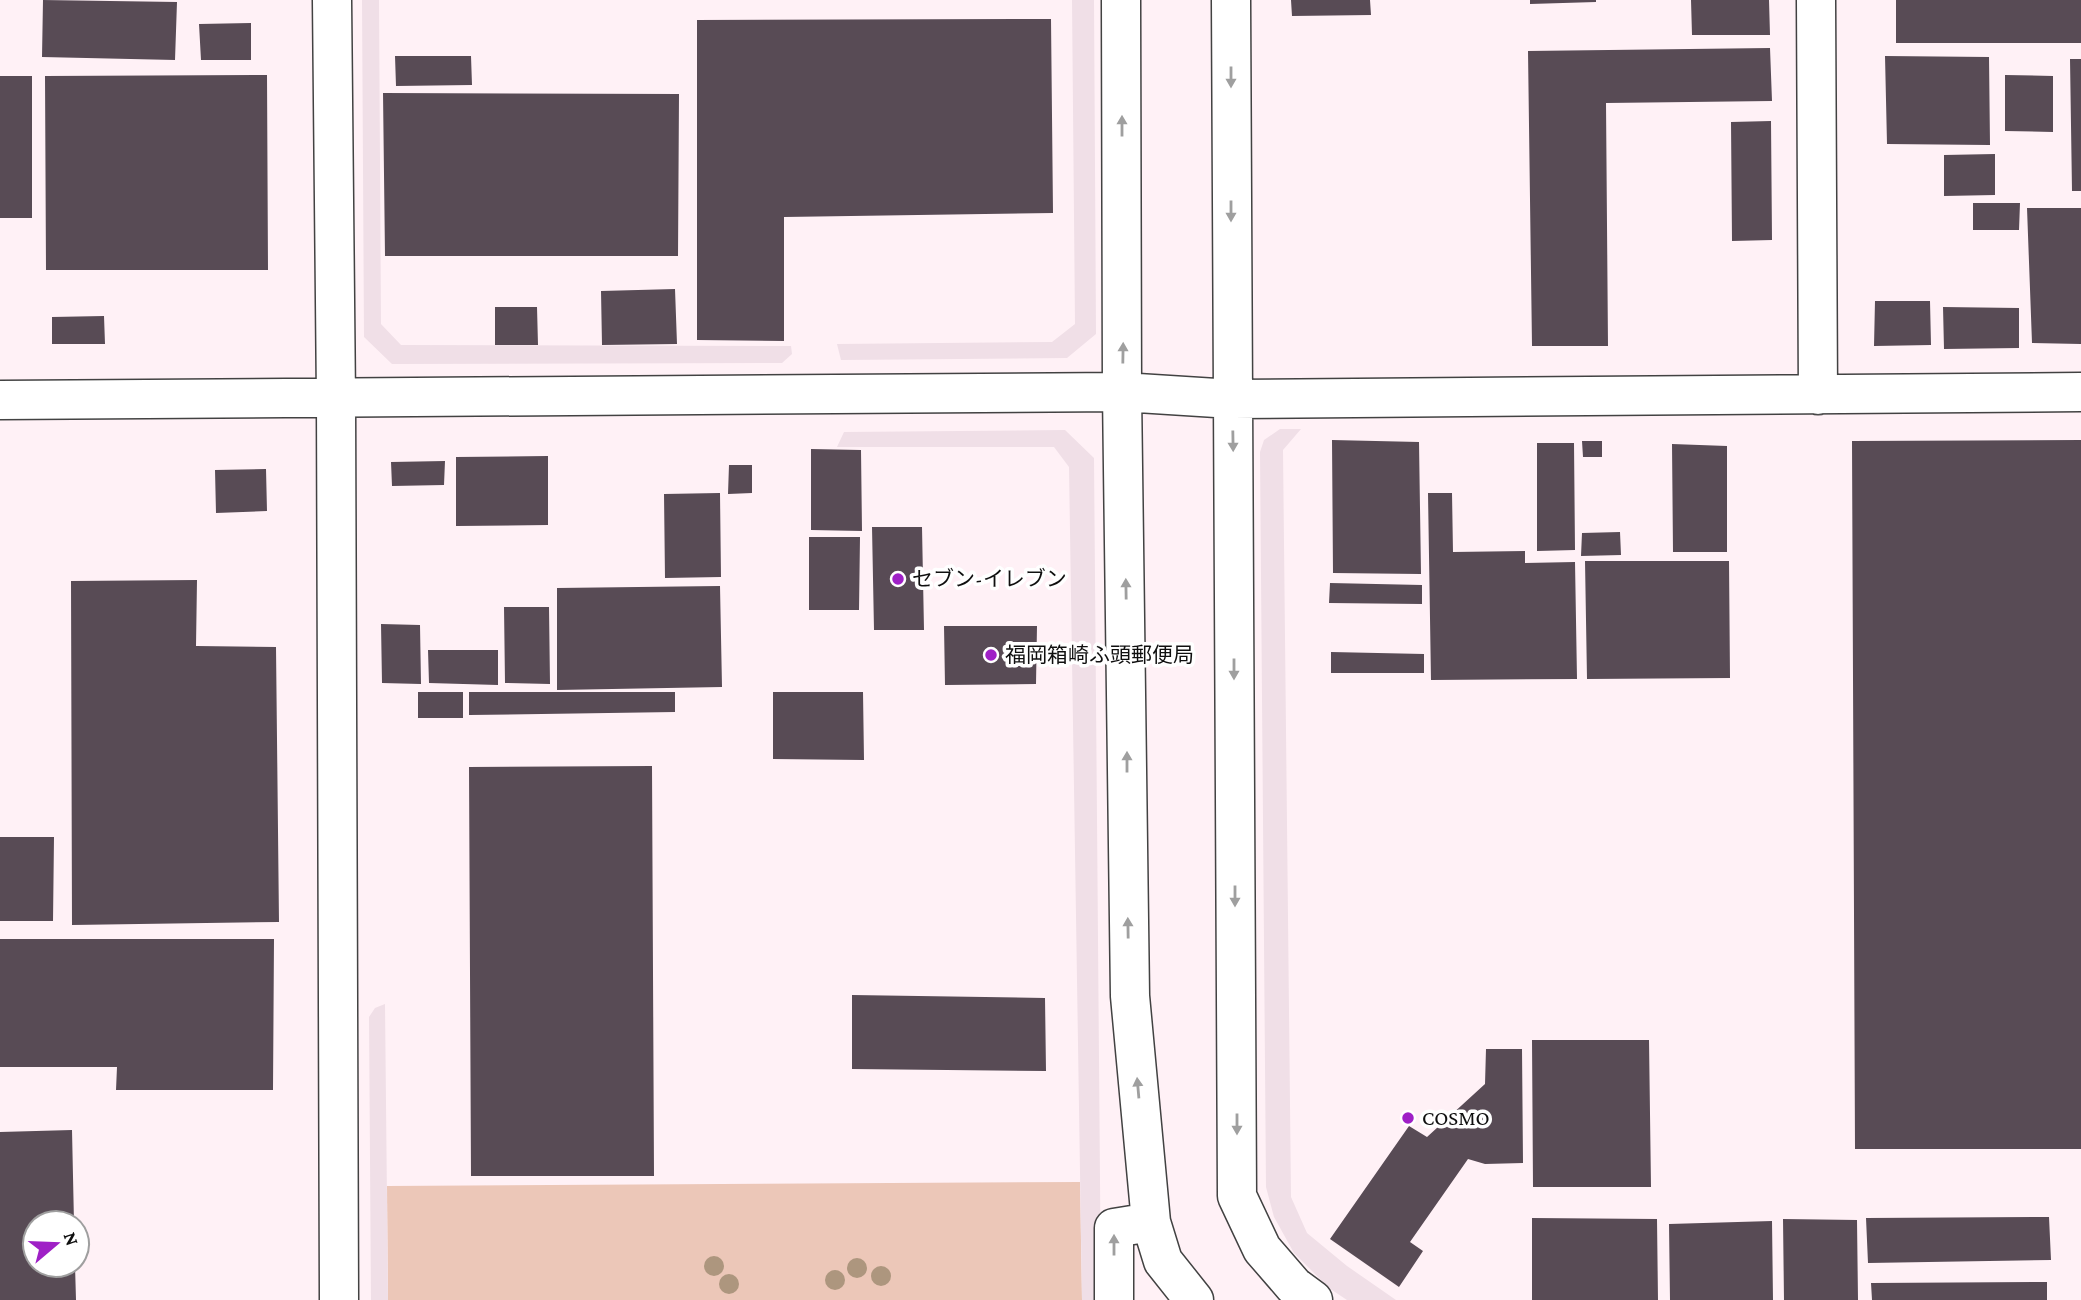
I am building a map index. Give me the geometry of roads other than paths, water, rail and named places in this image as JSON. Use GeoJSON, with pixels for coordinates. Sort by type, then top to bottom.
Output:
{"type":"FeatureCollection","features":[{"type":"Feature","properties":{"kind":"street"},"geometry":{"type":"LineString","coordinates":[[332,0],[339,1300]]}},
{"type":"Feature","properties":{"kind":"street"},"geometry":{"type":"LineString","coordinates":[[1121,0],[1122,392],[1130,996],[1151,1222],[1163,1261],[1194,1300]]}},
{"type":"Feature","properties":{"kind":"street"},"geometry":{"type":"LineString","coordinates":[[1231,0],[1237,1196],[1262,1249],[1294,1286],[1313,1300]]}},
{"type":"Feature","properties":{"kind":"street"},"geometry":{"type":"LineString","coordinates":[[1816,0],[1818,395]]}},
{"type":"Feature","properties":{"kind":"street"},"geometry":{"type":"LineString","coordinates":[[0,400],[336,400],[1122,392],[1232,399],[2081,392]]}},
{"type":"Feature","properties":{"kind":"street"},"geometry":{"type":"LineString","coordinates":[[1114,1300],[1114,1228],[1151,1222]]}},
{"type":"Feature","properties":{"kind":"place","name":"セブン-イレブン"},"geometry":{"type":"Point","coordinates":[898,579]}},
{"type":"Feature","properties":{"kind":"place","name":"福岡箱崎ふ頭郵便局"},"geometry":{"type":"Point","coordinates":[991,655]}},
{"type":"Feature","properties":{"kind":"place","name":"COSMO"},"geometry":{"type":"Point","coordinates":[1408,1118]}}]}
